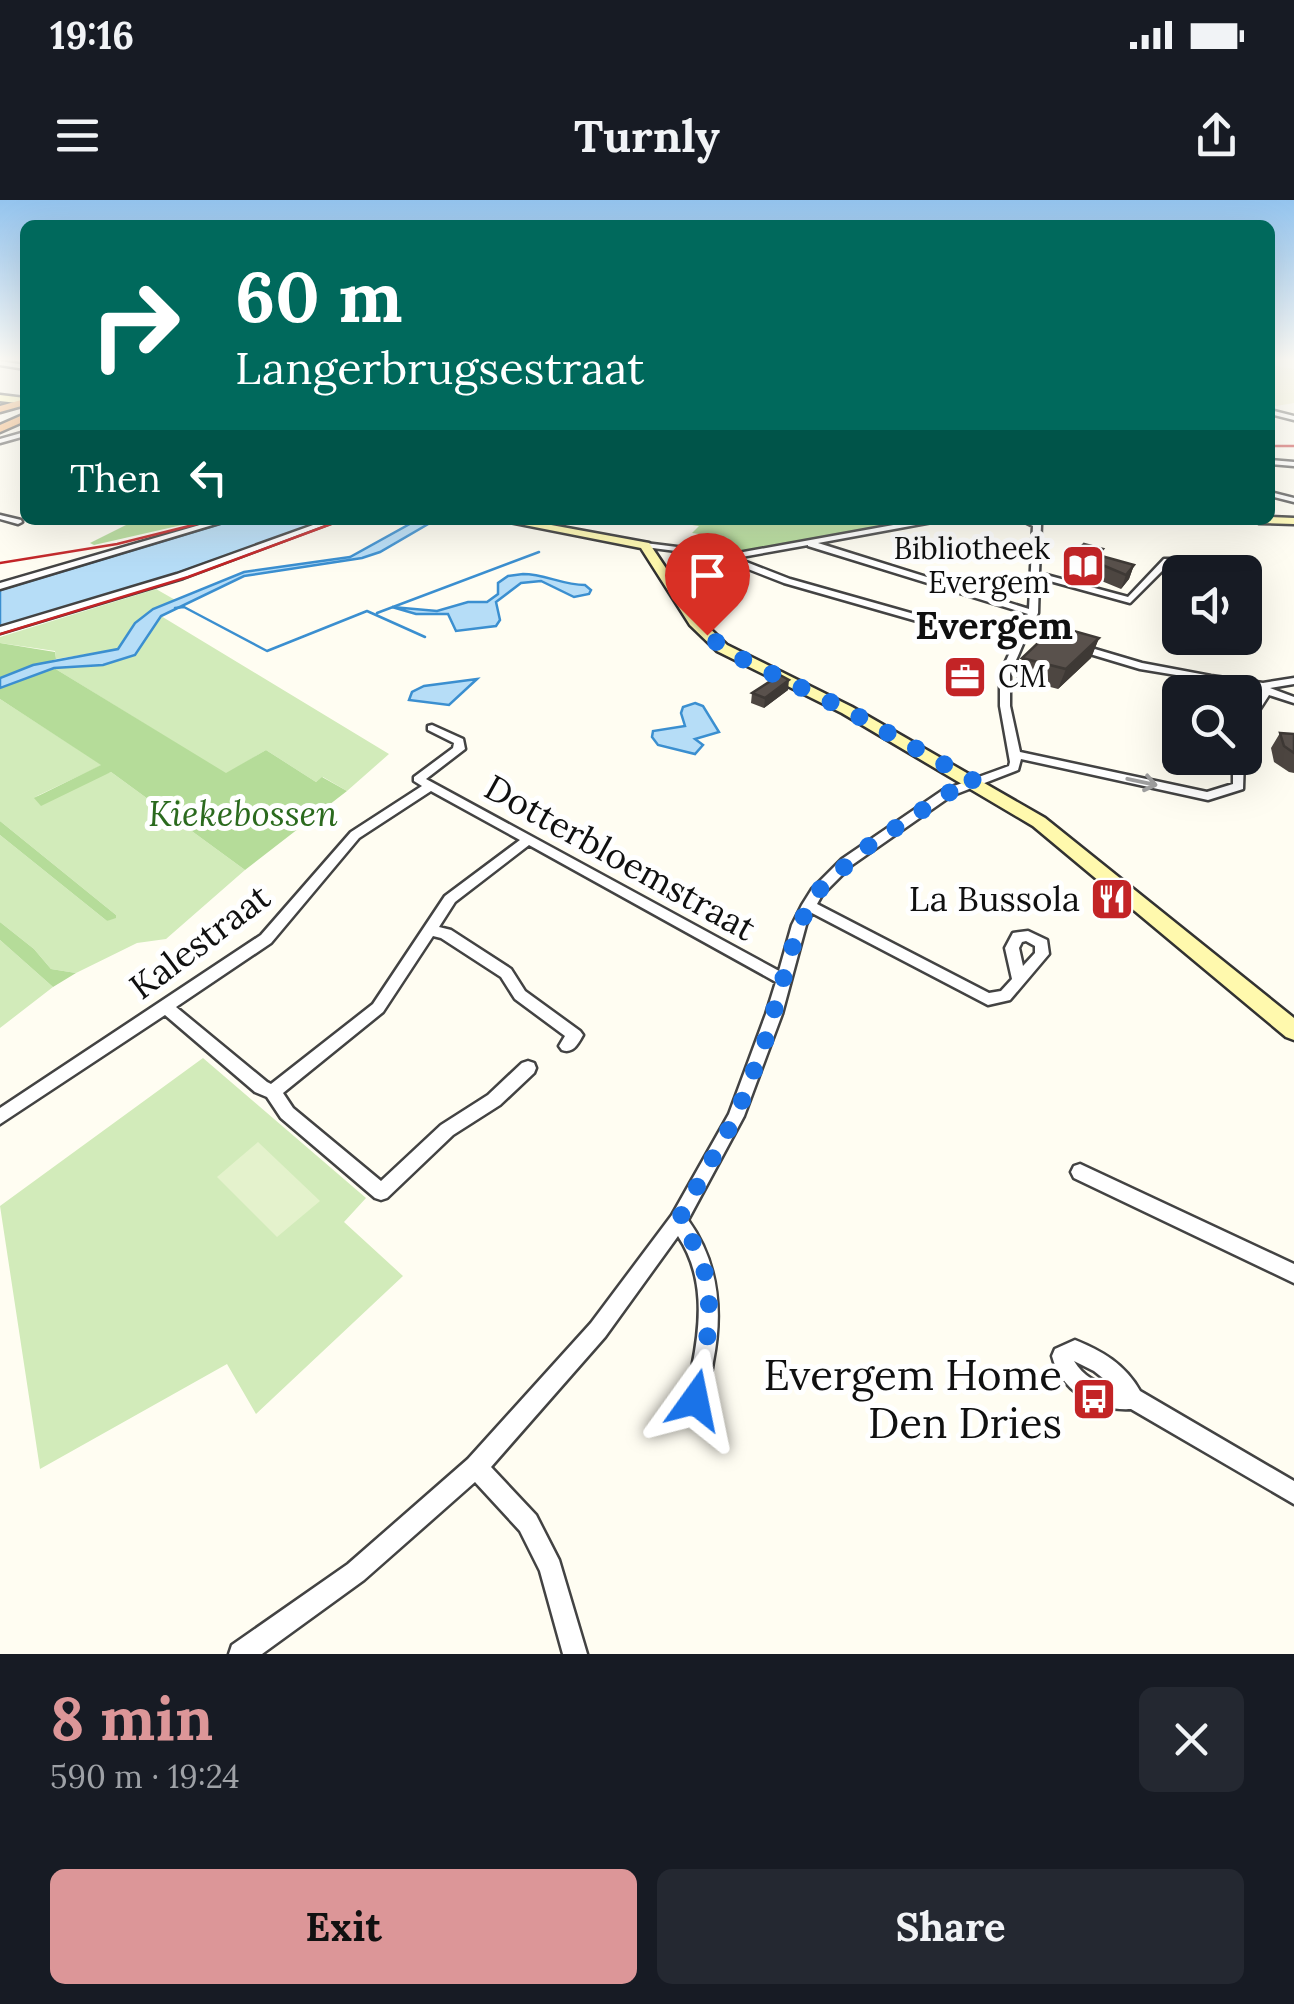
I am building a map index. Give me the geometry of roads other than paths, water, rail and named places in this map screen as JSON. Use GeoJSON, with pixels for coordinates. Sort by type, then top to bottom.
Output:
{"type":"FeatureCollection","features":[{"type":"Feature","properties":{"kind":"street"},"geometry":{"type":"LineString","coordinates":[[0,517],[18,522]]}},
{"type":"Feature","properties":{"kind":"street"},"geometry":{"type":"LineString","coordinates":[[0,586],[208,525]]}},
{"type":"Feature","properties":{"kind":"street"},"geometry":{"type":"LineString","coordinates":[[0,630],[180,576],[320,525]]}},
{"type":"Feature","properties":{"kind":"street"},"geometry":{"type":"LineString","coordinates":[[533,525],[728,558],[787,581],[941,626],[1069,642],[1164,671],[1265,688],[1294,700]]}},
{"type":"Feature","properties":{"kind":"street"},"geometry":{"type":"LineString","coordinates":[[728,558],[890,525]]}},
{"type":"Feature","properties":{"kind":"street"},"geometry":{"type":"LineString","coordinates":[[240,1654],[356,1572],[476,1468],[598,1330],[678,1221],[736,1116],[764,1045],[808,905],[831,877],[864,849],[948,793],[1014,768],[1015,754],[1004,706],[1005,674],[1033,613],[1036,575],[1030,525]]}},
{"type":"Feature","properties":{"kind":"street"},"geometry":{"type":"LineString","coordinates":[[811,544],[1033,613]]}},
{"type":"Feature","properties":{"kind":"street"},"geometry":{"type":"LineString","coordinates":[[645,545],[696,622],[722,648],[847,710],[976,782],[1049,830],[1294,1031]]}},
{"type":"Feature","properties":{"kind":"street"},"geometry":{"type":"LineString","coordinates":[[1036,575],[1130,600],[1162,566]]}},
{"type":"Feature","properties":{"kind":"street"},"geometry":{"type":"LineString","coordinates":[[1262,693],[1265,688],[1294,681]]}},
{"type":"Feature","properties":{"kind":"street","name":"Kalestraat"},"geometry":{"type":"LineString","coordinates":[[430,786],[418,780],[459,749],[459,741],[432,728]]}},
{"type":"Feature","properties":{"kind":"street"},"geometry":{"type":"LineString","coordinates":[[1015,754],[1208,796],[1239,786],[1239,775]]}},
{"type":"Feature","properties":{"kind":"street","name":"Kalestraat"},"geometry":{"type":"LineString","coordinates":[[0,1117],[266,939],[355,834],[430,786]]}},
{"type":"Feature","properties":{"kind":"street","name":"Dotterbloemstraat"},"geometry":{"type":"LineString","coordinates":[[430,786],[782,979]]}},
{"type":"Feature","properties":{"kind":"street"},"geometry":{"type":"LineString","coordinates":[[272,1092],[378,1008],[450,899],[528,840]]}},
{"type":"Feature","properties":{"kind":"street"},"geometry":{"type":"LineString","coordinates":[[808,905],[988,999],[1005,996],[1019,979]]}},
{"type":"Feature","properties":{"kind":"street"},"geometry":{"type":"LineString","coordinates":[[431,930],[446,934],[506,973],[520,996],[575,1035],[567,1046]]}},
{"type":"Feature","properties":{"kind":"street"},"geometry":{"type":"LineString","coordinates":[[166,1006],[261,1087],[272,1092],[287,1113],[381,1192],[447,1130],[494,1100],[528,1068]]}},
{"type":"Feature","properties":{"kind":"street"},"geometry":{"type":"LineString","coordinates":[[1080,1172],[1294,1274]]}},
{"type":"Feature","properties":{"kind":"street"},"geometry":{"type":"LineString","coordinates":[[678,1221],[704,1261],[710,1304],[695,1400]]}},
{"type":"Feature","properties":{"kind":"street"},"geometry":{"type":"LineString","coordinates":[[1133,1398],[1294,1494]]}},
{"type":"Feature","properties":{"kind":"street"},"geometry":{"type":"LineString","coordinates":[[476,1468],[528,1523],[551,1568],[575,1654]]}},
{"type":"Feature","properties":{"kind":"water"},"geometry":{"type":"Polygon","coordinates":[[[216,525],[312,525],[175,574],[0,627],[0,590],[216,525]]]}},
{"type":"Feature","properties":{"kind":"water"},"geometry":{"type":"Polygon","coordinates":[[[408,525],[426,525],[362,558],[244,576],[161,616],[135,655],[103,665],[54,668],[0,688],[0,678],[33,665],[118,649],[135,623],[153,609],[244,572],[350,557],[408,525]]]}},
{"type":"Feature","properties":{"kind":"water"},"geometry":{"type":"Polygon","coordinates":[[[523,574],[585,585],[591,590],[574,597],[541,581],[521,583],[496,602],[500,620],[496,626],[456,631],[448,614],[416,614],[392,607],[437,611],[468,602],[487,602],[498,594],[498,583],[508,576],[523,574]]]}},
{"type":"Feature","properties":{"kind":"water"},"geometry":{"type":"Polygon","coordinates":[[[477,679],[449,705],[409,700],[412,692],[424,686],[477,679]]]}},
{"type":"Feature","properties":{"kind":"water"},"geometry":{"type":"Polygon","coordinates":[[[695,703],[703,706],[719,732],[695,739],[703,745],[695,754],[658,745],[653,731],[685,726],[683,707],[695,703]]]}},
{"type":"Feature","properties":{"kind":"waterway"},"geometry":{"type":"LineString","coordinates":[[377,613],[539,552]]}},
{"type":"Feature","properties":{"kind":"waterway"},"geometry":{"type":"LineString","coordinates":[[175,608],[184,607],[267,651],[367,611],[425,637]]}},
{"type":"Feature","properties":{"kind":"railway"},"geometry":{"type":"LineString","coordinates":[[1275,446],[1294,446]]}},
{"type":"Feature","properties":{"kind":"railway"},"geometry":{"type":"LineString","coordinates":[[0,563],[117,544],[193,525]]}},
{"type":"Feature","properties":{"kind":"railway"},"geometry":{"type":"LineString","coordinates":[[0,634],[188,577],[328,525]]}},
{"type":"Feature","properties":{"kind":"place","name":"Bibliotheek Evergem"},"geometry":{"type":"Point","coordinates":[1083,566]}},
{"type":"Feature","properties":{"kind":"place","name":"CM"},"geometry":{"type":"Point","coordinates":[965,677]}},
{"type":"Feature","properties":{"kind":"place","name":"La Bussola"},"geometry":{"type":"Point","coordinates":[1112,899]}},
{"type":"Feature","properties":{"kind":"place","name":"Evergem Home Den Dries"},"geometry":{"type":"Point","coordinates":[1094,1399]}},
{"type":"Feature","properties":{"kind":"district","name":"Evergem"},"geometry":{"type":"Point","coordinates":[994,626]}},
{"type":"Feature","properties":{"kind":"park label","name":"Kiekebossen"},"geometry":{"type":"Point","coordinates":[243,814]}}]}
